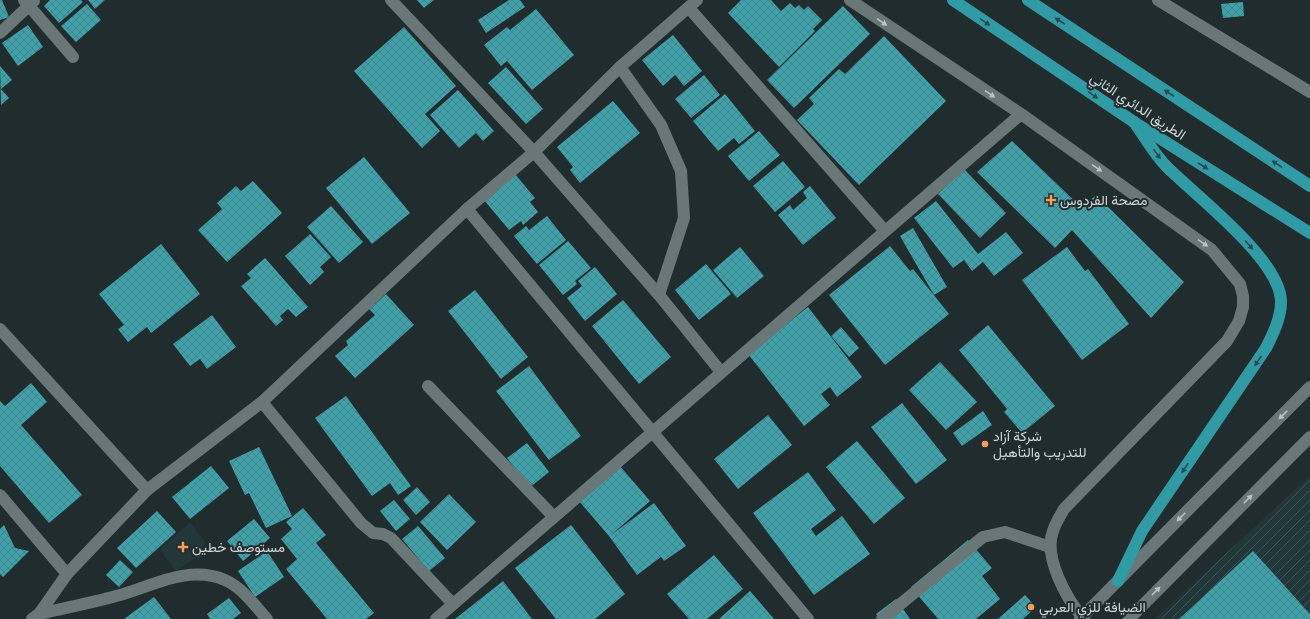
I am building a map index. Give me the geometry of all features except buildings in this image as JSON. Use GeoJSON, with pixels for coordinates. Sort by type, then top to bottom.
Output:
{"type":"FeatureCollection","features":[{"type":"Feature","properties":{"kind":"highway","name":"الطريق الدائري الثاني"},"geometry":{"type":"LineString","coordinates":[[953,0],[1134,122],[1310,233]]}},
{"type":"Feature","properties":{"kind":"highway","name":"الطريق الدائري الثاني"},"geometry":{"type":"LineString","coordinates":[[1028,0],[1310,186]]}},
{"type":"Feature","properties":{"kind":"highway"},"geometry":{"type":"LineString","coordinates":[[1118,581],[1142,531],[1266,348],[1277,324],[1281,301],[1271,272],[1247,242],[1166,166],[1134,122]]}},
{"type":"Feature","properties":{"kind":"street"},"geometry":{"type":"LineString","coordinates":[[391,0],[534,152],[659,295],[721,372]]}},
{"type":"Feature","properties":{"kind":"street"},"geometry":{"type":"LineString","coordinates":[[850,0],[1021,114],[1212,250],[1240,284],[1244,296],[1243,307],[1239,320],[1226,341],[1064,509],[1052,532],[1050,547],[1055,571],[1082,618],[1310,387]]}},
{"type":"Feature","properties":{"kind":"street"},"geometry":{"type":"LineString","coordinates":[[1158,0],[1310,92]]}},
{"type":"Feature","properties":{"kind":"street"},"geometry":{"type":"LineString","coordinates":[[0,33],[29,2],[73,57]]}},
{"type":"Feature","properties":{"kind":"street"},"geometry":{"type":"LineString","coordinates":[[38,617],[67,574],[147,490],[262,402],[467,209],[534,152],[620,67],[693,4],[884,230]]}},
{"type":"Feature","properties":{"kind":"street"},"geometry":{"type":"LineString","coordinates":[[620,67],[661,125],[681,171],[684,218],[659,295]]}},
{"type":"Feature","properties":{"kind":"street"},"geometry":{"type":"LineString","coordinates":[[436,619],[884,230],[1021,114]]}},
{"type":"Feature","properties":{"kind":"street"},"geometry":{"type":"LineString","coordinates":[[467,209],[808,619]]}},
{"type":"Feature","properties":{"kind":"street"},"geometry":{"type":"LineString","coordinates":[[0,329],[147,490]]}},
{"type":"Feature","properties":{"kind":"street"},"geometry":{"type":"LineString","coordinates":[[428,386],[554,517]]}},
{"type":"Feature","properties":{"kind":"street"},"geometry":{"type":"LineString","coordinates":[[262,402],[361,523],[373,533],[383,534],[391,538],[453,604]]}},
{"type":"Feature","properties":{"kind":"street"},"geometry":{"type":"LineString","coordinates":[[1129,619],[1310,437]]}},
{"type":"Feature","properties":{"kind":"street"},"geometry":{"type":"LineString","coordinates":[[0,495],[67,574]]}},
{"type":"Feature","properties":{"kind":"street"},"geometry":{"type":"LineString","coordinates":[[882,619],[983,537],[1006,532],[1050,547]]}},
{"type":"Feature","properties":{"kind":"street"},"geometry":{"type":"LineString","coordinates":[[38,617],[117,596],[177,576],[212,576],[226,580],[243,592],[267,619]]}},
{"type":"Feature","properties":{"kind":"shaded area"},"geometry":{"type":"Polygon","coordinates":[[[1310,476],[1310,619],[1155,619],[1310,476]]]}},
{"type":"Feature","properties":{"kind":"shaded area","name":"مستوصف خطين"},"geometry":{"type":"Polygon","coordinates":[[[190,522],[206,543],[203,545],[208,551],[198,560],[196,557],[176,571],[160,550],[190,522]]]}},
{"type":"Feature","properties":{"kind":"place","name":"مصحة الفردوس"},"geometry":{"type":"Point","coordinates":[1051,200]}},
{"type":"Feature","properties":{"kind":"place","name":"شركة آزاد للتدريب والتأهيل"},"geometry":{"type":"Point","coordinates":[985,444]}},
{"type":"Feature","properties":{"kind":"place","name":"مستوصف خطين"},"geometry":{"type":"Point","coordinates":[183,547]}},
{"type":"Feature","properties":{"kind":"place","name":"الضيافة للزي العربي"},"geometry":{"type":"Point","coordinates":[1031,607]}}]}
